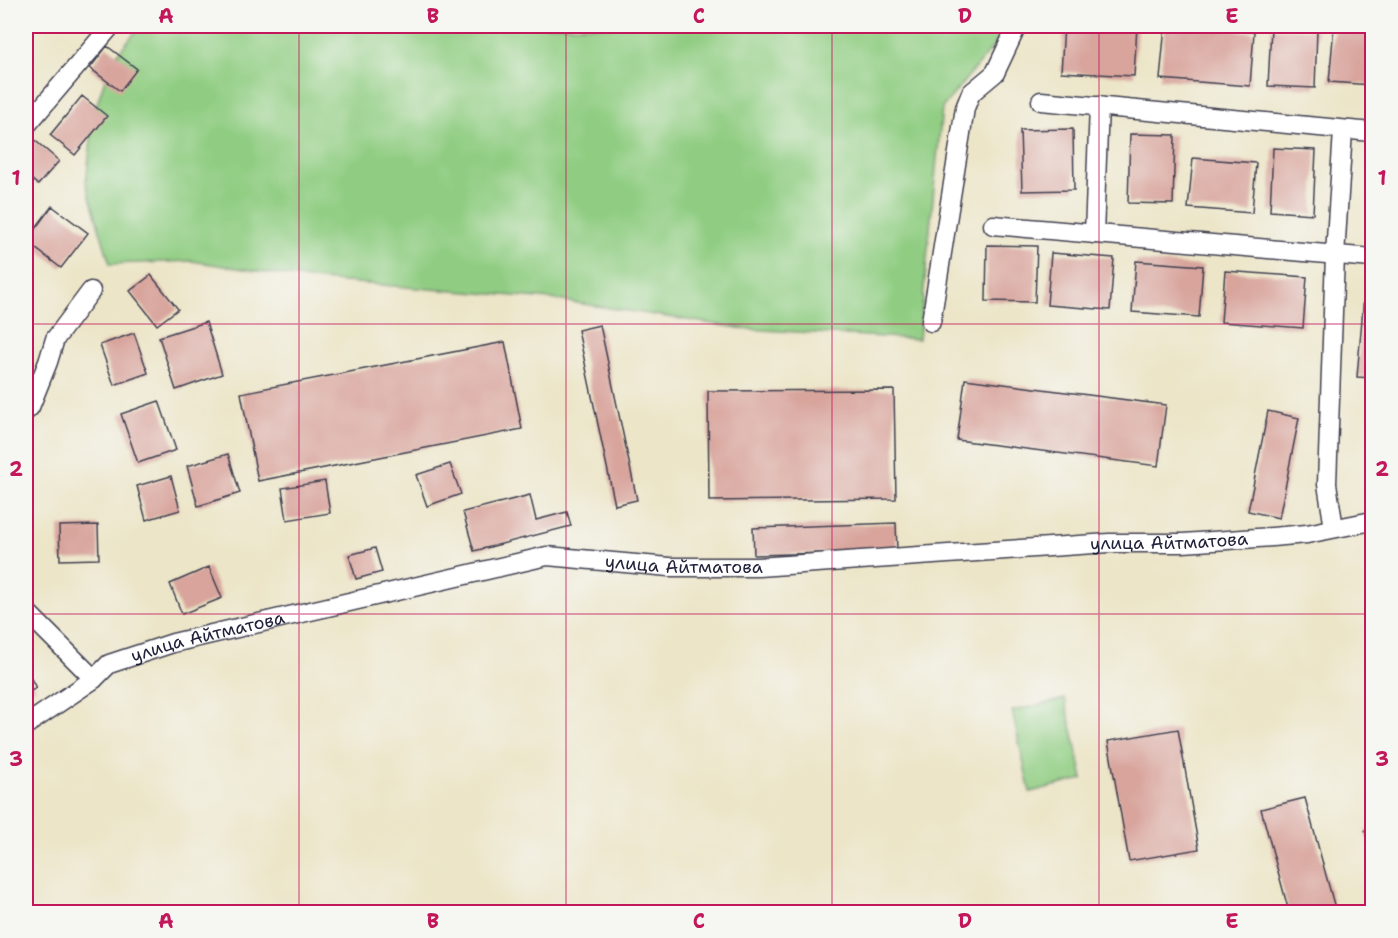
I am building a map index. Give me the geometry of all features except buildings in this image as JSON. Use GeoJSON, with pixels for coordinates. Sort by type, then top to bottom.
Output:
{"type":"FeatureCollection","features":[{"type":"Feature","properties":{"kind":"street"},"geometry":{"type":"LineString","coordinates":[[26,126],[111,26]]}},
{"type":"Feature","properties":{"kind":"street"},"geometry":{"type":"LineString","coordinates":[[931,322],[965,108],[971,93],[995,73],[1017,26]]}},
{"type":"Feature","properties":{"kind":"street"},"geometry":{"type":"LineString","coordinates":[[1041,101],[1372,132]]}},
{"type":"Feature","properties":{"kind":"street"},"geometry":{"type":"LineString","coordinates":[[1094,234],[1099,106]]}},
{"type":"Feature","properties":{"kind":"street"},"geometry":{"type":"LineString","coordinates":[[1334,528],[1327,484],[1335,255],[1343,131]]}},
{"type":"Feature","properties":{"kind":"street"},"geometry":{"type":"LineString","coordinates":[[993,225],[1372,258]]}},
{"type":"Feature","properties":{"kind":"street"},"geometry":{"type":"LineString","coordinates":[[26,411],[30,407],[55,339],[91,291]]}},
{"type":"Feature","properties":{"kind":"street","name":"улица Айтматова"},"geometry":{"type":"LineString","coordinates":[[26,725],[94,679],[110,664],[172,643],[547,556],[669,567],[758,567],[1109,543],[1183,543],[1272,537],[1372,521]]}},
{"type":"Feature","properties":{"kind":"street"},"geometry":{"type":"LineString","coordinates":[[26,611],[94,679]]}},
{"type":"Feature","properties":{"kind":"green space"},"geometry":{"type":"Polygon","coordinates":[[[140,26],[1010,26],[942,108],[919,339],[745,329],[551,299],[309,279],[192,261],[110,264],[86,183],[94,113],[110,63],[140,26]]]}},
{"type":"Feature","properties":{"kind":"green space"},"geometry":{"type":"Polygon","coordinates":[[[1065,699],[1083,779],[1030,792],[1012,711],[1065,699]]]}}]}
